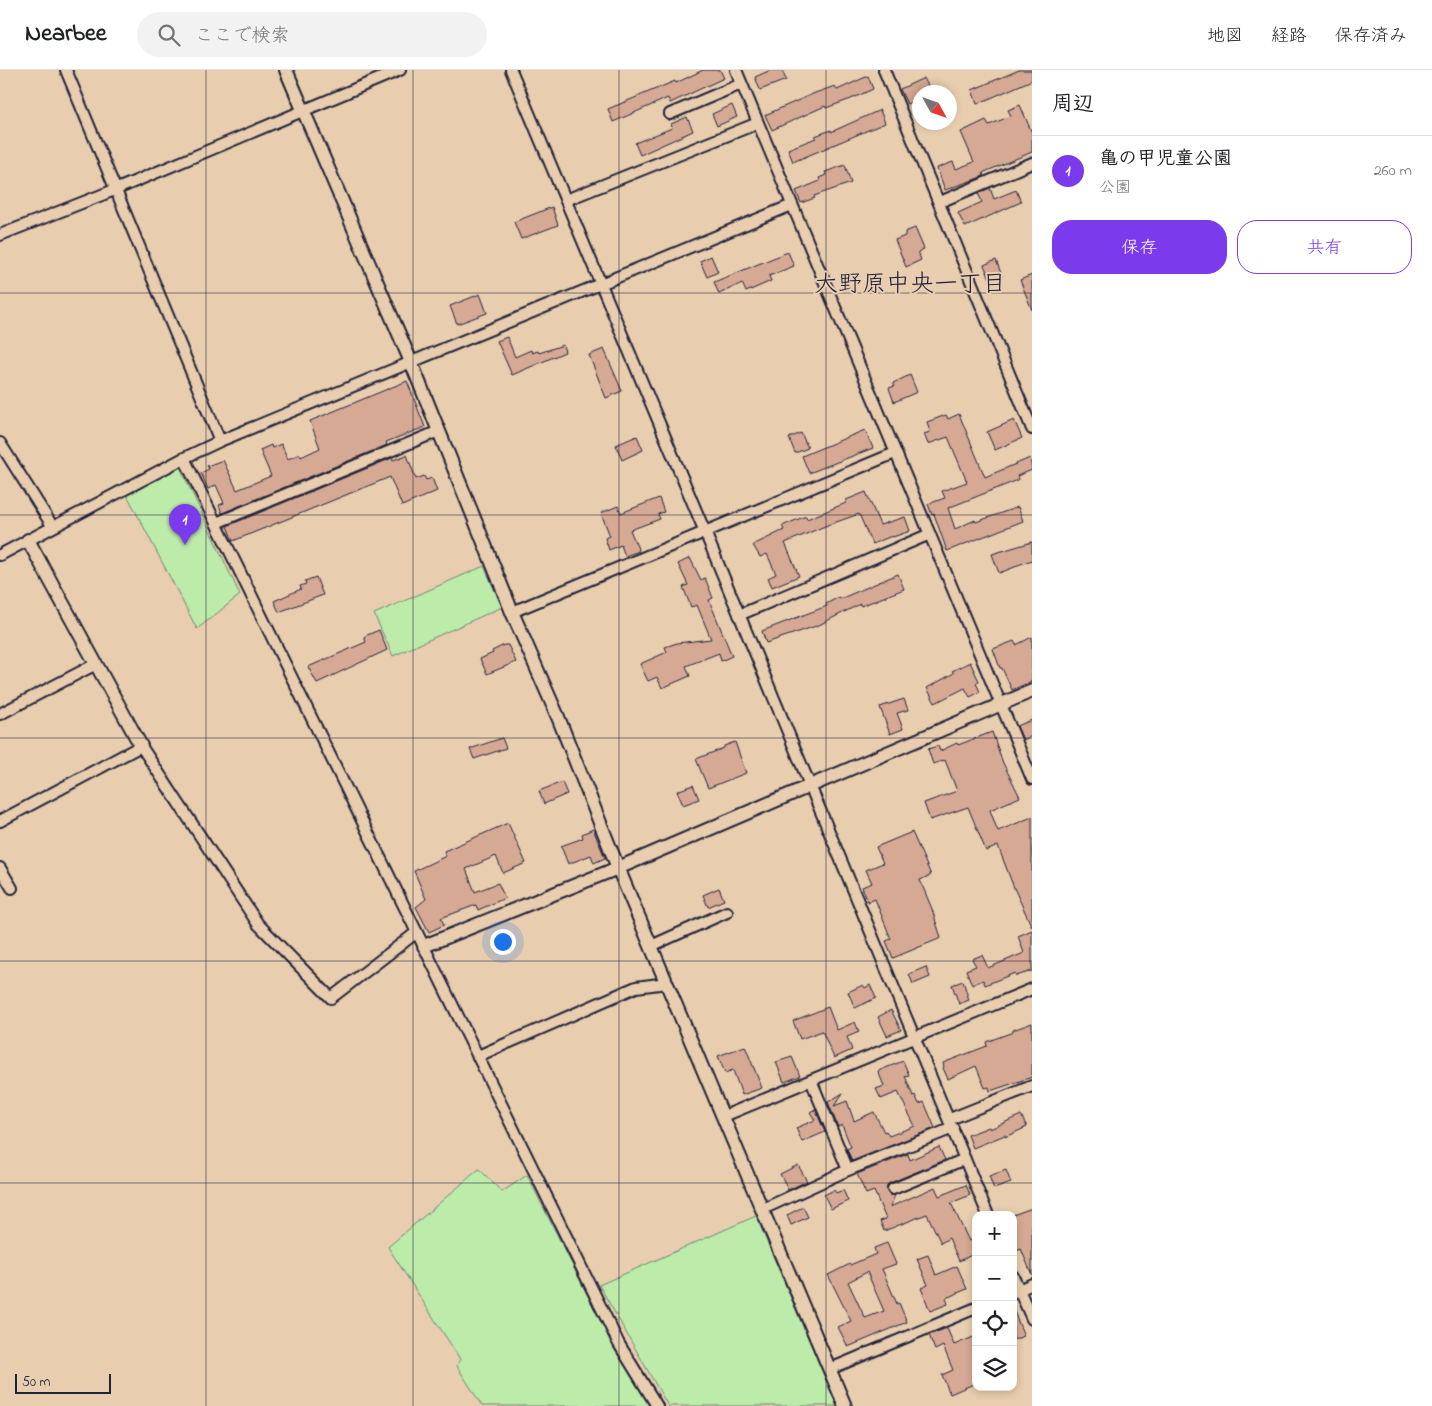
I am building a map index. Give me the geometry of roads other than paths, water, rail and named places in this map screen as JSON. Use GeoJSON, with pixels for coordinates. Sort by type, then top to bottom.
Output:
{"type":"FeatureCollection","features":[{"type":"Feature","properties":{"kind":"street"},"geometry":{"type":"LineString","coordinates":[[66,70],[220,441]]}},
{"type":"Feature","properties":{"kind":"street"},"geometry":{"type":"LineString","coordinates":[[286,70],[411,362],[512,612],[558,717],[618,868],[845,1406]]}},
{"type":"Feature","properties":{"kind":"street"},"geometry":{"type":"LineString","coordinates":[[0,235],[116,189],[400,70]]}},
{"type":"Feature","properties":{"kind":"street"},"geometry":{"type":"LineString","coordinates":[[511,70],[740,615],[986,1211]]}},
{"type":"Feature","properties":{"kind":"street"},"geometry":{"type":"LineString","coordinates":[[736,70],[1032,779]]}},
{"type":"Feature","properties":{"kind":"street"},"geometry":{"type":"LineString","coordinates":[[884,70],[1032,429]]}},
{"type":"Feature","properties":{"kind":"street"},"geometry":{"type":"LineString","coordinates":[[670,114],[742,84]]}},
{"type":"Feature","properties":{"kind":"street"},"geometry":{"type":"LineString","coordinates":[[566,200],[758,123]]}},
{"type":"Feature","properties":{"kind":"street"},"geometry":{"type":"LineString","coordinates":[[940,202],[1032,162]]}},
{"type":"Feature","properties":{"kind":"street"},"geometry":{"type":"LineString","coordinates":[[0,555],[220,441],[792,205]]}},
{"type":"Feature","properties":{"kind":"street"},"geometry":{"type":"LineString","coordinates":[[216,523],[439,431]]}},
{"type":"Feature","properties":{"kind":"street"},"geometry":{"type":"LineString","coordinates":[[0,443],[52,527]]}},
{"type":"Feature","properties":{"kind":"street"},"geometry":{"type":"LineString","coordinates":[[512,612],[895,453]]}},
{"type":"Feature","properties":{"kind":"street"},"geometry":{"type":"LineString","coordinates":[[184,458],[619,1344],[657,1406]]}},
{"type":"Feature","properties":{"kind":"street"},"geometry":{"type":"LineString","coordinates":[[740,615],[930,534]]}},
{"type":"Feature","properties":{"kind":"street"},"geometry":{"type":"LineString","coordinates":[[28,540],[141,746],[258,924],[331,998],[417,932]]}},
{"type":"Feature","properties":{"kind":"street"},"geometry":{"type":"LineString","coordinates":[[0,714],[96,664]]}},
{"type":"Feature","properties":{"kind":"street"},"geometry":{"type":"LineString","coordinates":[[424,946],[618,868],[1032,691]]}},
{"type":"Feature","properties":{"kind":"street"},"geometry":{"type":"LineString","coordinates":[[0,822],[141,746]]}},
{"type":"Feature","properties":{"kind":"street"},"geometry":{"type":"LineString","coordinates":[[0,868],[12,888]]}},
{"type":"Feature","properties":{"kind":"street"},"geometry":{"type":"LineString","coordinates":[[651,946],[728,912]]}},
{"type":"Feature","properties":{"kind":"street"},"geometry":{"type":"LineString","coordinates":[[478,1056],[636,987],[667,983]]}},
{"type":"Feature","properties":{"kind":"street"},"geometry":{"type":"LineString","coordinates":[[724,1116],[1032,989]]}},
{"type":"Feature","properties":{"kind":"street"},"geometry":{"type":"LineString","coordinates":[[811,1080],[848,1170]]}},
{"type":"Feature","properties":{"kind":"street"},"geometry":{"type":"LineString","coordinates":[[763,1209],[1032,1086]]}},
{"type":"Feature","properties":{"kind":"street"},"geometry":{"type":"LineString","coordinates":[[893,1189],[965,1158]]}},
{"type":"Feature","properties":{"kind":"street"},"geometry":{"type":"LineString","coordinates":[[1017,1291],[1032,1284]]}},
{"type":"Feature","properties":{"kind":"street"},"geometry":{"type":"LineString","coordinates":[[1017,1293],[1032,1319]]}},
{"type":"Feature","properties":{"kind":"street"},"geometry":{"type":"LineString","coordinates":[[830,1370],[972,1310]]}},
{"type":"Feature","properties":{"kind":"place","name":"亀の甲児童公園"},"geometry":{"type":"Point","coordinates":[185,545]}},
{"type":"Feature","properties":{"kind":"district","name":"大野原中央一丁目"},"geometry":{"type":"Point","coordinates":[910,283]}}]}
